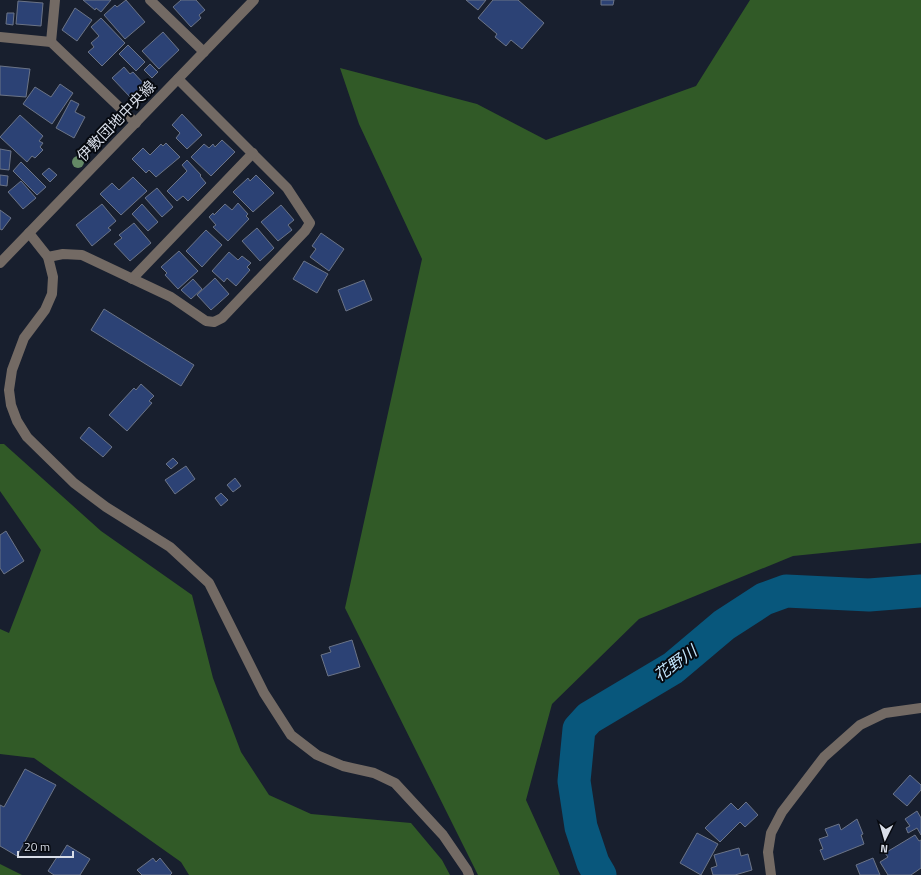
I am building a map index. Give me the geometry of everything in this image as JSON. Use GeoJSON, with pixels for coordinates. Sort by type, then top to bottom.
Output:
{"type":"FeatureCollection","features":[{"type":"Feature","properties":{"kind":"street"},"geometry":{"type":"LineString","coordinates":[[51,42],[55,0]]}},
{"type":"Feature","properties":{"kind":"street"},"geometry":{"type":"LineString","coordinates":[[150,0],[204,52]]}},
{"type":"Feature","properties":{"kind":"street","name":"伊敷団地中央線"},"geometry":{"type":"LineString","coordinates":[[0,264],[254,0]]}},
{"type":"Feature","properties":{"kind":"street"},"geometry":{"type":"LineString","coordinates":[[0,37],[51,42],[136,123]]}},
{"type":"Feature","properties":{"kind":"street"},"geometry":{"type":"LineString","coordinates":[[48,257],[63,254],[82,255],[171,297],[206,321],[214,322],[232,307],[305,231],[310,223],[287,188],[178,79]]}},
{"type":"Feature","properties":{"kind":"street"},"geometry":{"type":"LineString","coordinates":[[132,279],[253,153]]}},
{"type":"Feature","properties":{"kind":"street"},"geometry":{"type":"LineString","coordinates":[[29,234],[48,257],[53,277],[52,294],[45,310],[24,338],[12,370],[9,390],[11,405],[17,421],[27,437],[74,483],[106,507],[170,547],[209,582],[264,693],[291,735],[317,755],[343,766],[374,773],[395,783],[443,834],[469,875]]}},
{"type":"Feature","properties":{"kind":"street"},"geometry":{"type":"LineString","coordinates":[[771,875],[768,852],[771,833],[782,812],[824,757],[860,725],[885,713],[921,708]]}},
{"type":"Feature","properties":{"kind":"green space"},"geometry":{"type":"Polygon","coordinates":[[[750,0],[921,0],[921,543],[793,556],[639,619],[552,704],[526,800],[560,875],[478,875],[345,608],[422,259],[359,124],[340,68],[477,104],[546,140],[696,86],[750,0]]]}},
{"type":"Feature","properties":{"kind":"green space"},"geometry":{"type":"Polygon","coordinates":[[[0,444],[4,444],[101,531],[192,595],[213,678],[241,752],[269,795],[311,814],[411,823],[442,860],[450,875],[189,875],[181,862],[34,758],[0,754],[0,629],[9,633],[41,550],[0,491],[0,444]]]}},
{"type":"Feature","properties":{"kind":"green space"},"geometry":{"type":"Polygon","coordinates":[[[0,864],[22,875],[0,875],[0,864]]]}},
{"type":"Feature","properties":{"kind":"building"},"geometry":{"type":"Polygon","coordinates":[[[83,0],[111,0],[101,12],[96,8],[95,10],[83,0]]]}},
{"type":"Feature","properties":{"kind":"building"},"geometry":{"type":"Polygon","coordinates":[[[126,0],[145,22],[125,39],[104,15],[115,5],[117,7],[126,0]]]}},
{"type":"Feature","properties":{"kind":"building"},"geometry":{"type":"Polygon","coordinates":[[[181,0],[196,0],[205,10],[199,15],[201,18],[191,27],[173,7],[181,0]]]}},
{"type":"Feature","properties":{"kind":"building"},"geometry":{"type":"Polygon","coordinates":[[[466,0],[486,0],[478,10],[466,0]]]}},
{"type":"Feature","properties":{"kind":"building"},"geometry":{"type":"Polygon","coordinates":[[[493,0],[518,0],[544,23],[522,49],[511,40],[506,46],[495,37],[497,34],[478,18],[493,0]]]}},
{"type":"Feature","properties":{"kind":"building"},"geometry":{"type":"Polygon","coordinates":[[[601,0],[614,0],[613,5],[601,5],[601,0]]]}},
{"type":"Feature","properties":{"kind":"building"},"geometry":{"type":"Polygon","coordinates":[[[18,1],[43,3],[41,26],[16,24],[18,1]]]}},
{"type":"Feature","properties":{"kind":"building"},"geometry":{"type":"Polygon","coordinates":[[[75,8],[92,20],[77,41],[62,30],[75,8]]]}},
{"type":"Feature","properties":{"kind":"building"},"geometry":{"type":"Polygon","coordinates":[[[7,13],[14,13],[13,25],[6,24],[7,13]]]}},
{"type":"Feature","properties":{"kind":"building"},"geometry":{"type":"Polygon","coordinates":[[[101,18],[125,43],[102,66],[88,52],[94,47],[91,43],[99,36],[91,27],[101,18]]]}},
{"type":"Feature","properties":{"kind":"building"},"geometry":{"type":"Polygon","coordinates":[[[163,32],[179,50],[159,69],[142,51],[163,32]]]}},
{"type":"Feature","properties":{"kind":"building"},"geometry":{"type":"Polygon","coordinates":[[[128,45],[145,62],[136,71],[119,54],[128,45]]]}},
{"type":"Feature","properties":{"kind":"building"},"geometry":{"type":"Polygon","coordinates":[[[150,64],[158,72],[152,78],[144,70],[150,64]]]}},
{"type":"Feature","properties":{"kind":"building"},"geometry":{"type":"Polygon","coordinates":[[[0,66],[30,69],[26,97],[0,95],[0,66]]]}},
{"type":"Feature","properties":{"kind":"building"},"geometry":{"type":"Polygon","coordinates":[[[124,67],[130,74],[133,72],[145,85],[131,98],[112,78],[124,67]]]}},
{"type":"Feature","properties":{"kind":"building"},"geometry":{"type":"Polygon","coordinates":[[[60,84],[73,93],[52,124],[23,104],[35,87],[51,97],[60,84]]]}},
{"type":"Feature","properties":{"kind":"building"},"geometry":{"type":"Polygon","coordinates":[[[71,100],[79,104],[75,112],[85,117],[74,138],[56,128],[71,100]]]}},
{"type":"Feature","properties":{"kind":"building"},"geometry":{"type":"Polygon","coordinates":[[[182,114],[202,135],[187,149],[176,138],[180,133],[172,125],[182,114]]]}},
{"type":"Feature","properties":{"kind":"building"},"geometry":{"type":"Polygon","coordinates":[[[20,115],[43,136],[39,141],[43,143],[40,147],[43,150],[35,158],[32,156],[27,162],[0,137],[20,115]]]}},
{"type":"Feature","properties":{"kind":"building"},"geometry":{"type":"Polygon","coordinates":[[[222,140],[235,152],[211,176],[191,157],[204,144],[209,148],[213,144],[215,147],[222,140]]]}},
{"type":"Feature","properties":{"kind":"building"},"geometry":{"type":"Polygon","coordinates":[[[166,143],[180,157],[156,177],[149,170],[146,173],[132,159],[143,148],[150,155],[161,144],[163,146],[166,143]]]}},
{"type":"Feature","properties":{"kind":"building"},"geometry":{"type":"Polygon","coordinates":[[[0,149],[11,151],[9,170],[0,169],[0,149]]]}},
{"type":"Feature","properties":{"kind":"building"},"geometry":{"type":"Polygon","coordinates":[[[187,160],[201,175],[200,176],[206,183],[188,201],[183,196],[177,201],[167,191],[187,171],[182,165],[187,160]]]}},
{"type":"Feature","properties":{"kind":"building"},"geometry":{"type":"Polygon","coordinates":[[[21,162],[46,187],[37,195],[13,171],[21,162]]]}},
{"type":"Feature","properties":{"kind":"building"},"geometry":{"type":"Polygon","coordinates":[[[49,168],[57,175],[50,182],[42,174],[49,168]]]}},
{"type":"Feature","properties":{"kind":"building"},"geometry":{"type":"Polygon","coordinates":[[[0,175],[8,176],[7,186],[0,185],[0,175]]]}},
{"type":"Feature","properties":{"kind":"building"},"geometry":{"type":"Polygon","coordinates":[[[256,175],[274,193],[253,212],[233,192],[248,178],[250,181],[256,175]]]}},
{"type":"Feature","properties":{"kind":"building"},"geometry":{"type":"Polygon","coordinates":[[[133,177],[147,191],[121,215],[100,194],[112,183],[119,190],[133,177]]]}},
{"type":"Feature","properties":{"kind":"building"},"geometry":{"type":"Polygon","coordinates":[[[21,181],[36,198],[23,209],[8,192],[21,181]]]}},
{"type":"Feature","properties":{"kind":"building"},"geometry":{"type":"Polygon","coordinates":[[[157,188],[173,207],[162,217],[145,198],[157,188]]]}},
{"type":"Feature","properties":{"kind":"building"},"geometry":{"type":"Polygon","coordinates":[[[238,203],[248,214],[246,216],[249,219],[228,241],[213,227],[216,225],[209,217],[213,213],[214,215],[225,204],[232,210],[238,203]]]}},
{"type":"Feature","properties":{"kind":"building"},"geometry":{"type":"Polygon","coordinates":[[[102,204],[116,221],[108,228],[111,230],[92,246],[76,225],[102,204]]]}},
{"type":"Feature","properties":{"kind":"building"},"geometry":{"type":"Polygon","coordinates":[[[142,204],[158,222],[148,231],[132,214],[142,204]]]}},
{"type":"Feature","properties":{"kind":"building"},"geometry":{"type":"Polygon","coordinates":[[[281,205],[294,220],[288,225],[292,230],[278,241],[261,222],[281,205]]]}},
{"type":"Feature","properties":{"kind":"building"},"geometry":{"type":"Polygon","coordinates":[[[0,210],[11,218],[2,230],[0,229],[0,210]]]}},
{"type":"Feature","properties":{"kind":"building"},"geometry":{"type":"Polygon","coordinates":[[[134,223],[151,243],[130,261],[114,244],[122,238],[119,235],[134,223]]]}},
{"type":"Feature","properties":{"kind":"building"},"geometry":{"type":"Polygon","coordinates":[[[257,228],[274,248],[260,261],[242,241],[257,228]]]}},
{"type":"Feature","properties":{"kind":"building"},"geometry":{"type":"Polygon","coordinates":[[[206,230],[222,245],[202,267],[186,251],[206,230]]]}},
{"type":"Feature","properties":{"kind":"building"},"geometry":{"type":"Polygon","coordinates":[[[321,233],[344,249],[329,271],[310,257],[316,249],[312,246],[321,233]]]}},
{"type":"Feature","properties":{"kind":"building"},"geometry":{"type":"Polygon","coordinates":[[[179,251],[198,271],[178,289],[165,275],[167,273],[161,267],[179,251]]]}},
{"type":"Feature","properties":{"kind":"building"},"geometry":{"type":"Polygon","coordinates":[[[229,252],[238,260],[242,256],[251,263],[247,267],[250,270],[236,286],[227,278],[224,282],[212,271],[229,252]]]}},
{"type":"Feature","properties":{"kind":"building"},"geometry":{"type":"Polygon","coordinates":[[[304,261],[328,274],[317,293],[293,279],[304,261]]]}},
{"type":"Feature","properties":{"kind":"building"},"geometry":{"type":"Polygon","coordinates":[[[215,278],[229,294],[211,310],[197,295],[215,278]]]}},
{"type":"Feature","properties":{"kind":"building"},"geometry":{"type":"Polygon","coordinates":[[[193,279],[202,289],[191,299],[181,290],[193,279]]]}},
{"type":"Feature","properties":{"kind":"building"},"geometry":{"type":"Polygon","coordinates":[[[364,280],[372,300],[346,311],[338,290],[364,280]]]}},
{"type":"Feature","properties":{"kind":"building"},"geometry":{"type":"Polygon","coordinates":[[[104,309],[194,365],[181,386],[91,330],[104,309]]]}},
{"type":"Feature","properties":{"kind":"building"},"geometry":{"type":"Polygon","coordinates":[[[141,384],[154,396],[149,401],[152,403],[127,431],[109,415],[134,388],[136,390],[141,384]]]}},
{"type":"Feature","properties":{"kind":"building"},"geometry":{"type":"Polygon","coordinates":[[[89,427],[112,447],[103,457],[80,438],[89,427]]]}},
{"type":"Feature","properties":{"kind":"building"},"geometry":{"type":"Polygon","coordinates":[[[173,458],[178,463],[171,469],[166,464],[173,458]]]}},
{"type":"Feature","properties":{"kind":"building"},"geometry":{"type":"Polygon","coordinates":[[[186,466],[195,479],[175,494],[165,480],[186,466]]]}},
{"type":"Feature","properties":{"kind":"building"},"geometry":{"type":"Polygon","coordinates":[[[235,478],[241,486],[233,492],[227,485],[235,478]]]}},
{"type":"Feature","properties":{"kind":"building"},"geometry":{"type":"Polygon","coordinates":[[[221,493],[228,500],[221,506],[215,498],[221,493]]]}},
{"type":"Feature","properties":{"kind":"building"},"geometry":{"type":"Polygon","coordinates":[[[6,531],[24,561],[4,574],[0,568],[0,535],[6,531]]]}},
{"type":"Feature","properties":{"kind":"building"},"geometry":{"type":"Polygon","coordinates":[[[352,640],[360,667],[328,676],[321,655],[331,652],[329,647],[352,640]]]}},
{"type":"Feature","properties":{"kind":"building"},"geometry":{"type":"Polygon","coordinates":[[[25,769],[56,785],[17,856],[0,846],[0,805],[4,807],[25,769]]]}},
{"type":"Feature","properties":{"kind":"building"},"geometry":{"type":"Polygon","coordinates":[[[910,775],[921,785],[921,790],[907,806],[893,794],[910,775]]]}},
{"type":"Feature","properties":{"kind":"building"},"geometry":{"type":"Polygon","coordinates":[[[746,802],[758,815],[745,827],[740,822],[720,842],[705,828],[731,803],[738,810],[746,802]]]}},
{"type":"Feature","properties":{"kind":"building"},"geometry":{"type":"Polygon","coordinates":[[[917,811],[921,818],[921,835],[917,828],[908,833],[906,828],[910,826],[905,819],[917,811]]]}},
{"type":"Feature","properties":{"kind":"building"},"geometry":{"type":"Polygon","coordinates":[[[857,819],[863,834],[861,835],[864,844],[824,860],[820,850],[823,849],[819,839],[828,836],[825,829],[839,824],[841,830],[857,819]]]}},
{"type":"Feature","properties":{"kind":"building"},"geometry":{"type":"Polygon","coordinates":[[[697,833],[718,844],[701,875],[680,863],[697,833]]]}},
{"type":"Feature","properties":{"kind":"building"},"geometry":{"type":"Polygon","coordinates":[[[915,835],[919,841],[921,840],[921,868],[911,875],[888,875],[880,862],[888,857],[885,853],[915,835]]]}},
{"type":"Feature","properties":{"kind":"building"},"geometry":{"type":"Polygon","coordinates":[[[67,845],[90,859],[80,875],[54,875],[48,871],[57,857],[59,858],[67,845]]]}},
{"type":"Feature","properties":{"kind":"building"},"geometry":{"type":"Polygon","coordinates":[[[739,848],[741,856],[748,854],[752,870],[735,875],[713,875],[711,868],[717,866],[714,855],[739,848]]]}},
{"type":"Feature","properties":{"kind":"building"},"geometry":{"type":"Polygon","coordinates":[[[153,858],[156,862],[160,858],[172,873],[170,875],[142,875],[137,870],[153,858]]]}},
{"type":"Feature","properties":{"kind":"building"},"geometry":{"type":"Polygon","coordinates":[[[873,858],[880,875],[860,875],[856,865],[873,858]]]}},
{"type":"Feature","properties":{"kind":"waterway","name":"花野川"},"geometry":{"type":"LineString","coordinates":[[600,875],[593,863],[581,827],[574,781],[579,729],[589,718],[673,668],[724,625],[764,599],[786,591],[869,595],[921,591]]}}]}
